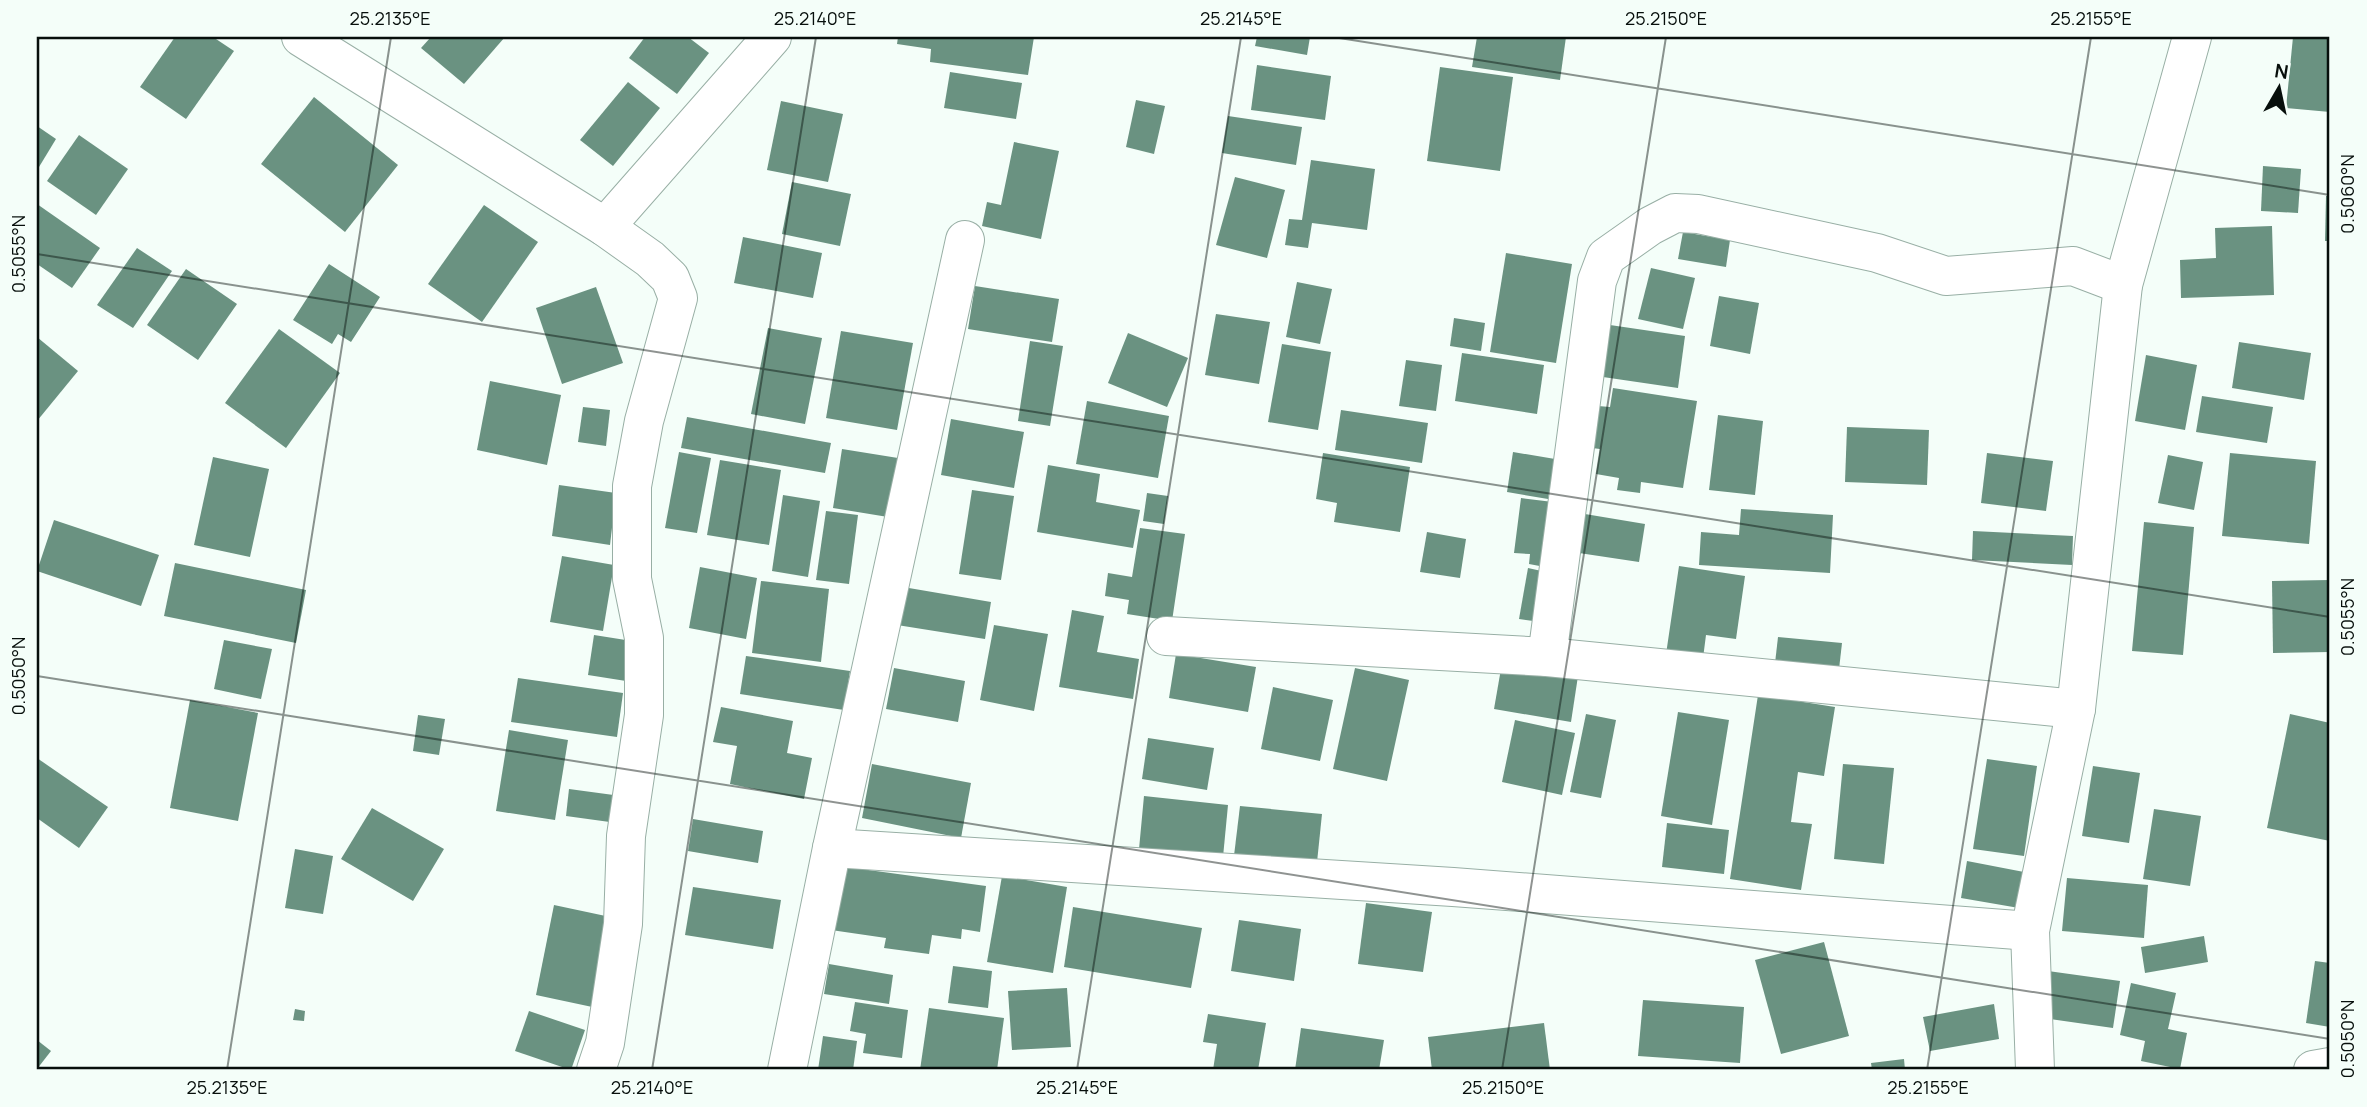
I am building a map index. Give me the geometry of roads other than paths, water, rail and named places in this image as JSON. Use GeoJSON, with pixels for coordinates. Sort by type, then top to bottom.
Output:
{"type":"FeatureCollection","features":[{"type":"Feature","properties":{"kind":"street"},"geometry":{"type":"LineString","coordinates":[[301,37],[605,227],[650,259],[670,278],[678,298],[644,421],[632,486],[632,579],[644,638],[644,715],[626,836],[622,924],[605,1043],[596,1070]]}},
{"type":"Feature","properties":{"kind":"street"},"geometry":{"type":"LineString","coordinates":[[605,227],[772,37]]}},
{"type":"Feature","properties":{"kind":"street"},"geometry":{"type":"LineString","coordinates":[[2035,1070],[2030,931],[2076,709],[2123,285],[2192,37]]}},
{"type":"Feature","properties":{"kind":"street"},"geometry":{"type":"LineString","coordinates":[[1546,657],[1597,281],[1606,257],[1650,226],[1675,213],[1698,214],[1877,253],[1946,276],[2073,266],[2123,285]]}},
{"type":"Feature","properties":{"kind":"street"},"geometry":{"type":"LineString","coordinates":[[787,1070],[832,848],[965,240]]}},
{"type":"Feature","properties":{"kind":"street"},"geometry":{"type":"LineString","coordinates":[[1166,636],[1546,657],[2076,709]]}},
{"type":"Feature","properties":{"kind":"street"},"geometry":{"type":"LineString","coordinates":[[832,848],[1453,887],[2030,931]]}},
{"type":"Feature","properties":{"kind":"street"},"geometry":{"type":"LineString","coordinates":[[2313,1070],[2330,1067]]}}]}
